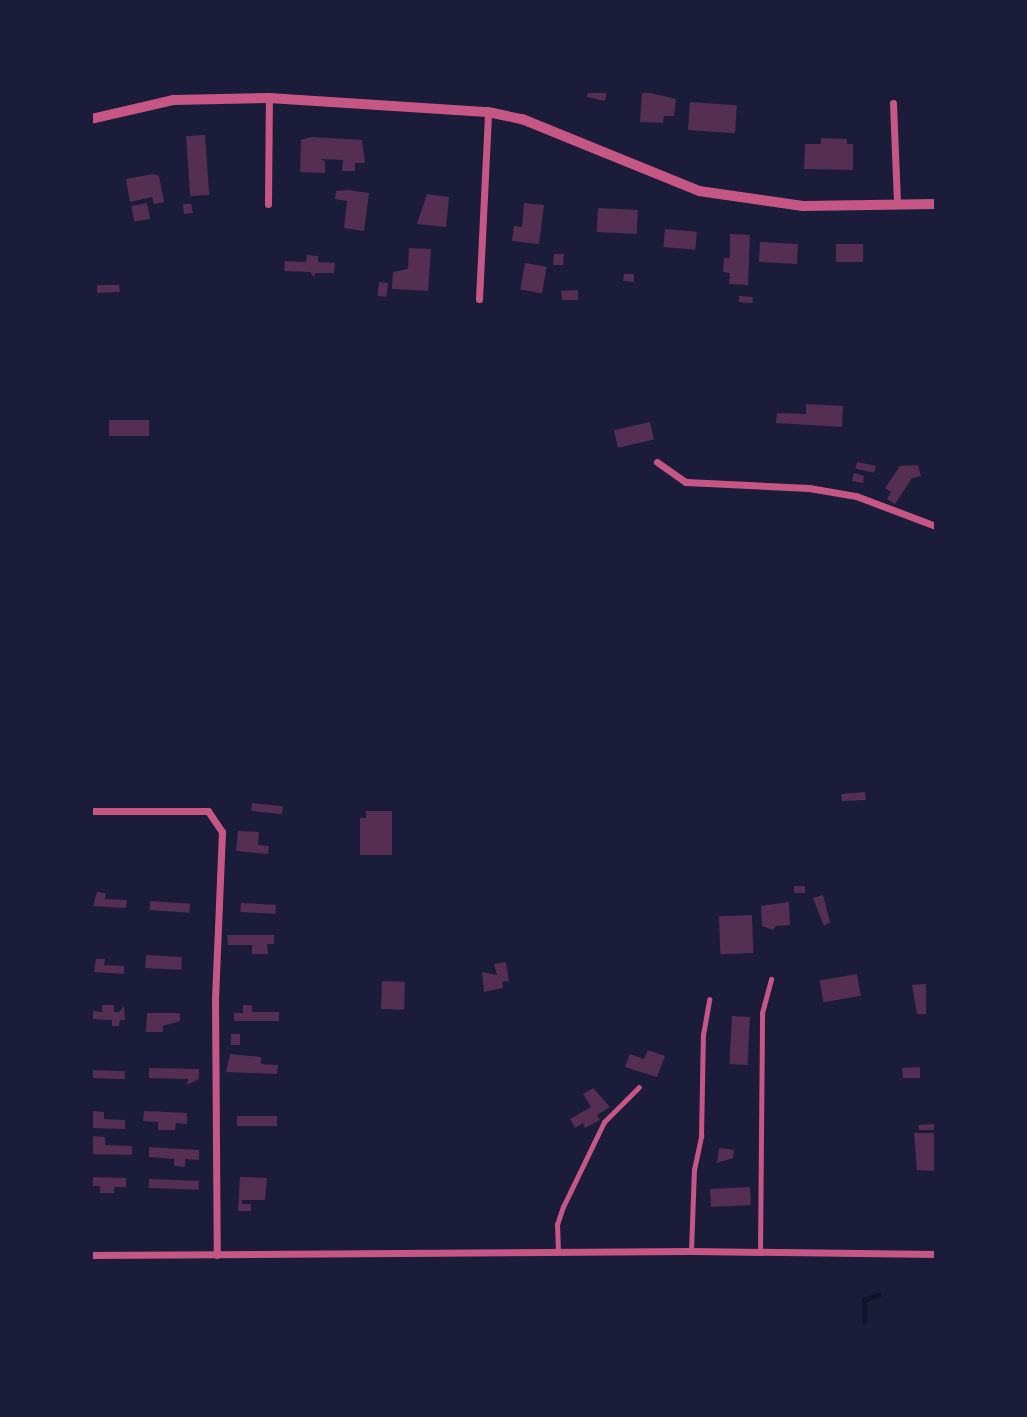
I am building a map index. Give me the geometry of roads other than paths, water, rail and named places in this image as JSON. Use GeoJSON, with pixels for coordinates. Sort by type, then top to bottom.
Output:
{"type":"FeatureCollection","features":[{"type":"Feature","properties":{"kind":"street"},"geometry":{"type":"LineString","coordinates":[[268,204],[269,98]]}},
{"type":"Feature","properties":{"kind":"street"},"geometry":{"type":"LineString","coordinates":[[91,119],[173,100],[269,98],[488,112],[522,118],[699,191],[803,206],[936,204]]}},
{"type":"Feature","properties":{"kind":"street"},"geometry":{"type":"LineString","coordinates":[[893,103],[898,203]]}},
{"type":"Feature","properties":{"kind":"street"},"geometry":{"type":"LineString","coordinates":[[479,299],[488,112]]}},
{"type":"Feature","properties":{"kind":"street"},"geometry":{"type":"LineString","coordinates":[[657,462],[686,482],[809,488],[856,496],[936,526]]}},
{"type":"Feature","properties":{"kind":"street"},"geometry":{"type":"LineString","coordinates":[[91,811],[208,811],[222,832],[215,1013],[217,1255]]}},
{"type":"Feature","properties":{"kind":"street"},"geometry":{"type":"LineString","coordinates":[[91,1255],[691,1251],[936,1254]]}},
{"type":"Feature","properties":{"kind":"lane"},"geometry":{"type":"LineString","coordinates":[[760,1252],[762,1013],[771,979]]}},
{"type":"Feature","properties":{"kind":"lane"},"geometry":{"type":"LineString","coordinates":[[691,1251],[694,1170],[701,1136],[703,1035],[709,1000]]}},
{"type":"Feature","properties":{"kind":"lane"},"geometry":{"type":"LineString","coordinates":[[558,1252],[558,1225],[564,1207],[604,1122],[639,1087]]}},
{"type":"Feature","properties":{"kind":"waterway"},"geometry":{"type":"LineString","coordinates":[[864,1326],[864,1300],[878,1295]]}}]}
